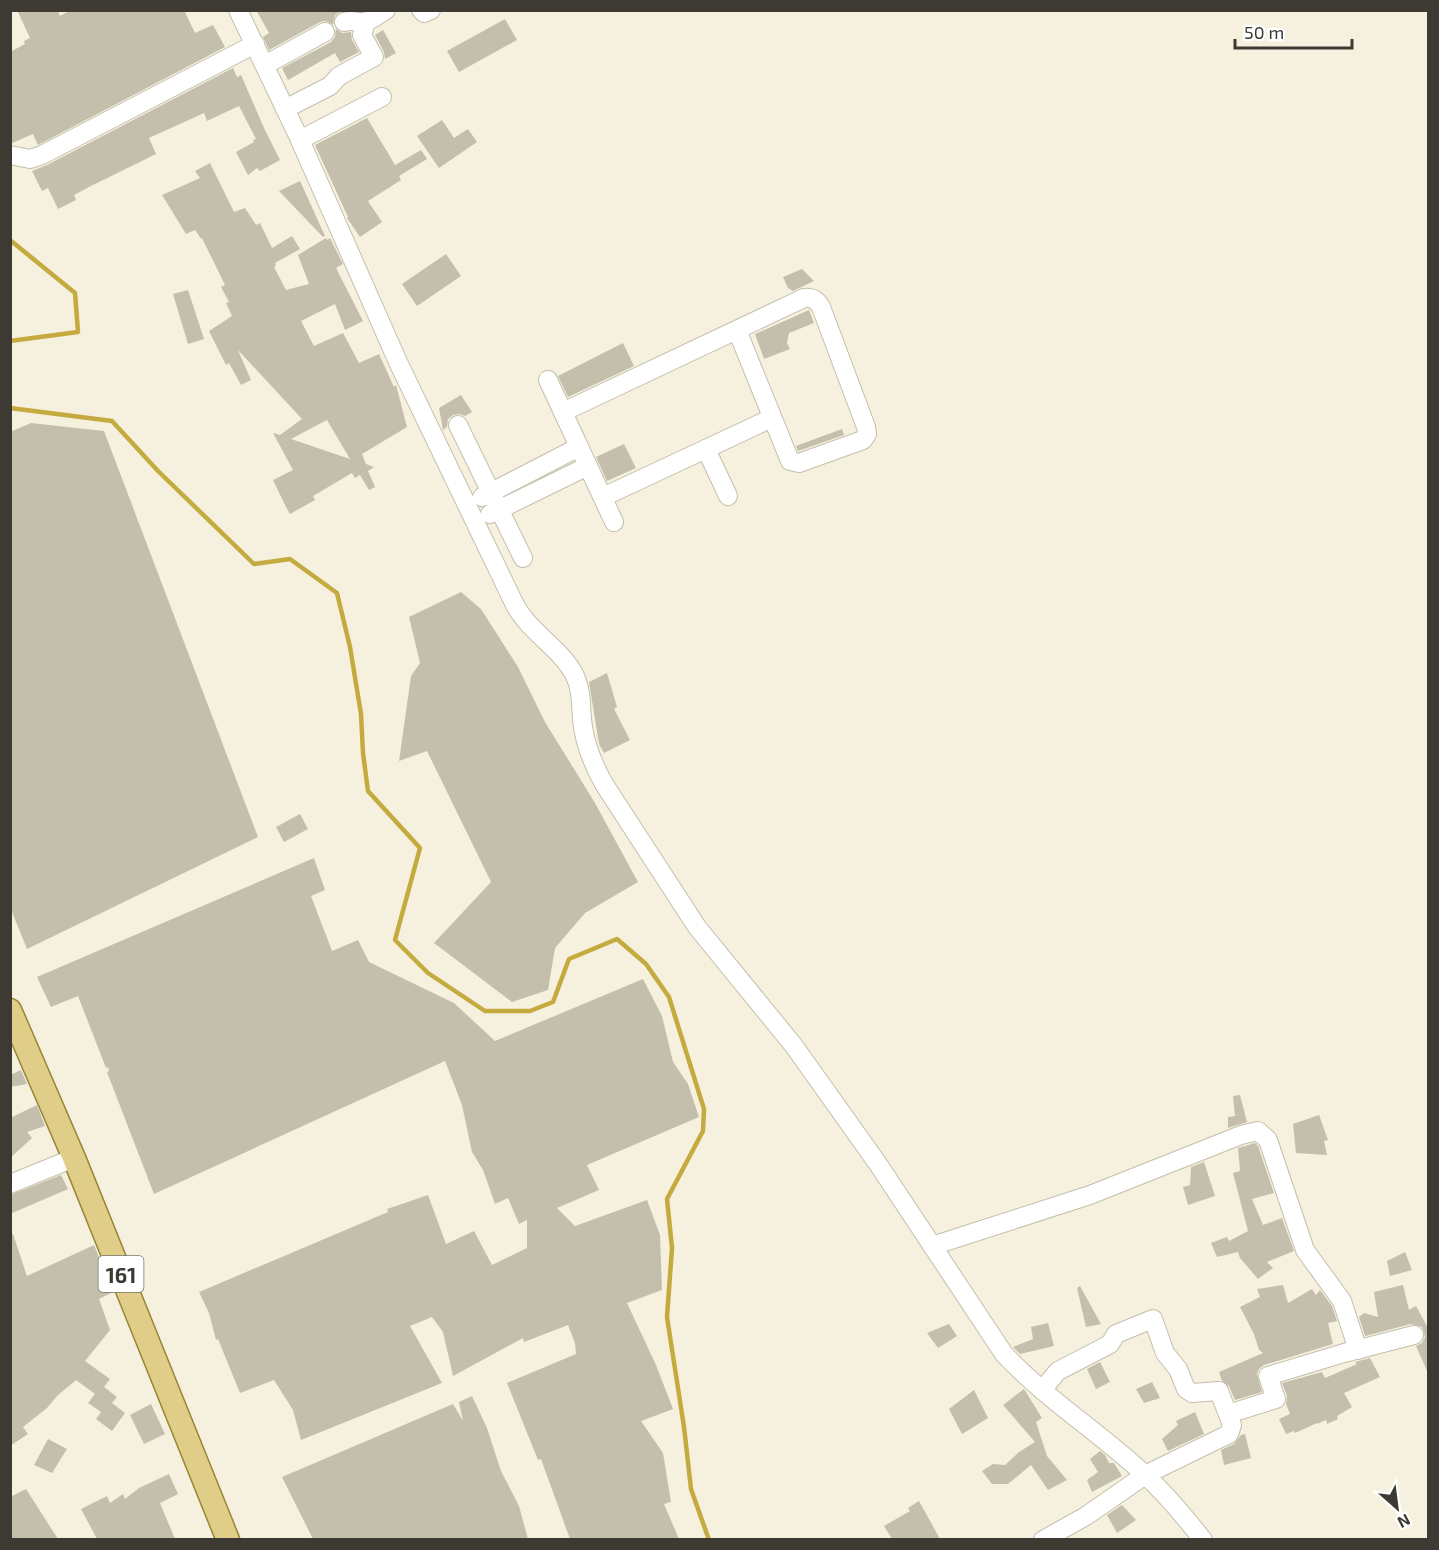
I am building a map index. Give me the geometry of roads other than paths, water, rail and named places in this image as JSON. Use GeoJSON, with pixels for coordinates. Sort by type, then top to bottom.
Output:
{"type":"FeatureCollection","features":[{"type":"Feature","properties":{"kind":"main road","name":"161"},"geometry":{"type":"LineString","coordinates":[[10,1010],[63,1161],[228,1539]]}},
{"type":"Feature","properties":{"kind":"street"},"geometry":{"type":"LineString","coordinates":[[238,10],[300,140],[398,362],[521,616],[559,655],[575,676],[582,699],[583,726],[587,744],[604,784],[697,927],[794,1046],[878,1164],[1004,1354],[1026,1378],[1145,1475],[1203,1539]]}},
{"type":"Feature","properties":{"kind":"street"},"geometry":{"type":"LineString","coordinates":[[344,22],[348,20],[366,22],[386,10]]}},
{"type":"Feature","properties":{"kind":"street"},"geometry":{"type":"LineString","coordinates":[[421,10],[424,13],[431,10]]}},
{"type":"Feature","properties":{"kind":"street"},"geometry":{"type":"LineString","coordinates":[[285,109],[330,86],[339,76],[374,57],[362,34],[366,22]]}},
{"type":"Feature","properties":{"kind":"street"},"geometry":{"type":"LineString","coordinates":[[265,65],[325,32]]}},
{"type":"Feature","properties":{"kind":"street"},"geometry":{"type":"LineString","coordinates":[[10,155],[30,159],[42,155],[255,44]]}},
{"type":"Feature","properties":{"kind":"street"},"geometry":{"type":"LineString","coordinates":[[300,140],[382,97]]}},
{"type":"Feature","properties":{"kind":"street"},"geometry":{"type":"LineString","coordinates":[[563,412],[804,298],[811,297],[818,301],[867,434],[857,443],[794,464],[788,457],[737,330]]}},
{"type":"Feature","properties":{"kind":"street"},"geometry":{"type":"LineString","coordinates":[[548,380],[614,522]]}},
{"type":"Feature","properties":{"kind":"street"},"geometry":{"type":"LineString","coordinates":[[603,497],[772,418]]}},
{"type":"Feature","properties":{"kind":"street"},"geometry":{"type":"LineString","coordinates":[[458,425],[523,558]]}},
{"type":"Feature","properties":{"kind":"street"},"geometry":{"type":"LineString","coordinates":[[471,513],[492,492],[579,447]]}},
{"type":"Feature","properties":{"kind":"street"},"geometry":{"type":"LineString","coordinates":[[706,448],[728,496]]}},
{"type":"Feature","properties":{"kind":"street"},"geometry":{"type":"LineString","coordinates":[[471,513],[500,509],[588,466]]}},
{"type":"Feature","properties":{"kind":"street"},"geometry":{"type":"LineString","coordinates":[[932,1246],[1090,1195],[1241,1135],[1258,1131],[1268,1140],[1305,1250],[1342,1301],[1358,1350]]}},
{"type":"Feature","properties":{"kind":"street"},"geometry":{"type":"LineString","coordinates":[[10,1184],[63,1161]]}},
{"type":"Feature","properties":{"kind":"street"},"geometry":{"type":"LineString","coordinates":[[1042,1390],[1058,1371],[1110,1344],[1116,1334],[1153,1319],[1165,1353],[1178,1369],[1186,1389],[1191,1393],[1219,1391],[1232,1425],[1229,1434],[1145,1475],[1086,1516],[1043,1539]]}},
{"type":"Feature","properties":{"kind":"street"},"geometry":{"type":"LineString","coordinates":[[1228,1414],[1276,1399],[1268,1376],[1414,1335]]}},
{"type":"Feature","properties":{"kind":"waterway"},"geometry":{"type":"LineString","coordinates":[[10,240],[75,293],[78,332],[10,341]]}},
{"type":"Feature","properties":{"kind":"waterway"},"geometry":{"type":"LineString","coordinates":[[10,408],[112,421],[158,471],[254,564],[290,559],[337,593],[350,647],[361,714],[368,791],[420,848],[395,940],[428,973],[485,1011],[530,1011],[553,1002],[569,959],[617,939],[646,964],[669,997],[704,1109],[703,1131],[667,1199],[672,1248],[667,1317],[691,1489],[709,1540]]}}]}
